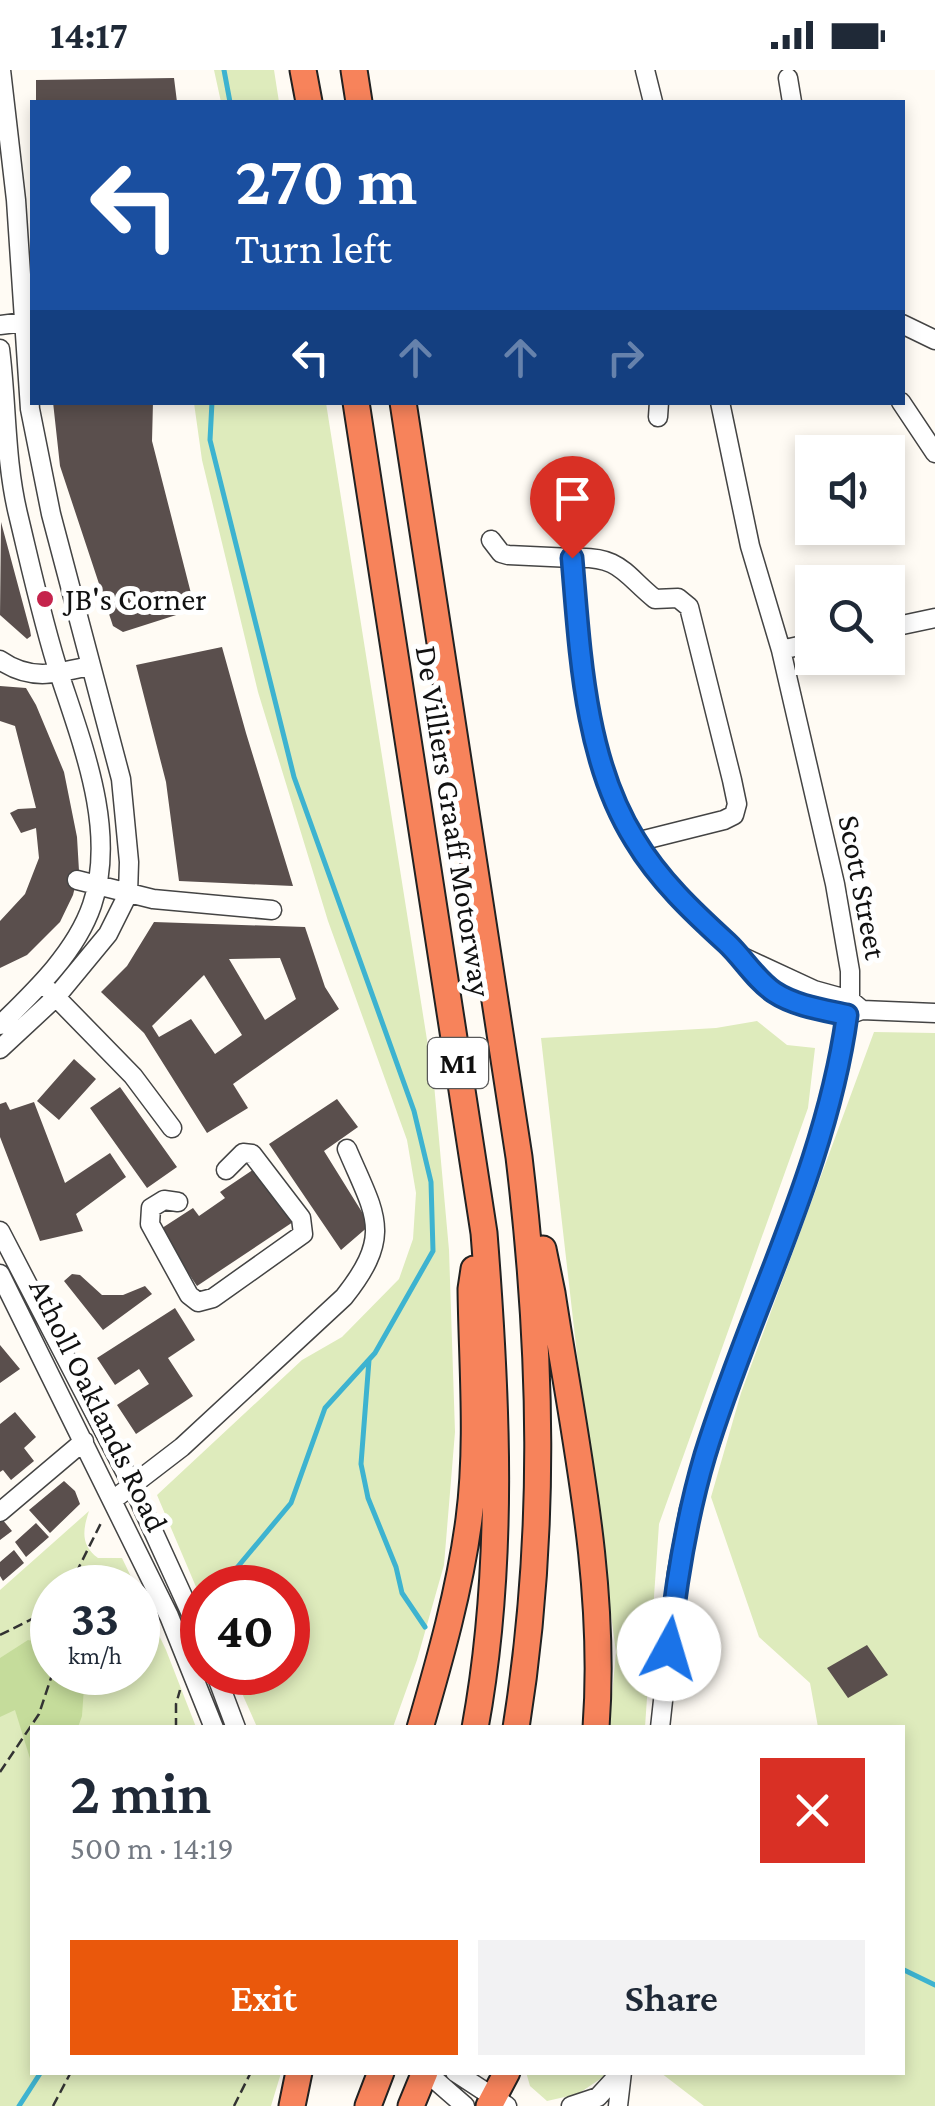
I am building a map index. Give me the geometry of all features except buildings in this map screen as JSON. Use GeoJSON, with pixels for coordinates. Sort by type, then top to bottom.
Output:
{"type":"FeatureCollection","features":[{"type":"Feature","properties":{"kind":"highway"},"geometry":{"type":"LineString","coordinates":[[304,70],[308,100]]}},
{"type":"Feature","properties":{"kind":"highway"},"geometry":{"type":"LineString","coordinates":[[354,70],[359,100]]}},
{"type":"Feature","properties":{"kind":"highway","name":"De Villiers Graaff Motorway"},"geometry":{"type":"LineString","coordinates":[[356,405],[484,1234],[496,1466],[493,1566],[475,1725]]}},
{"type":"Feature","properties":{"kind":"highway","name":"M1"},"geometry":{"type":"LineString","coordinates":[[403,405],[531,1258],[540,1457],[537,1556],[516,1725]]}},
{"type":"Feature","properties":{"kind":"highway"},"geometry":{"type":"LineString","coordinates":[[518,1157],[552,1293],[588,1520],[600,1643],[596,1725]]}},
{"type":"Feature","properties":{"kind":"highway"},"geometry":{"type":"LineString","coordinates":[[421,1725],[456,1594],[469,1518],[471,1288],[484,1234]]}},
{"type":"Feature","properties":{"kind":"highway"},"geometry":{"type":"LineString","coordinates":[[368,2106],[380,2075]]}},
{"type":"Feature","properties":{"kind":"highway"},"geometry":{"type":"LineString","coordinates":[[410,2106],[425,2075]]}},
{"type":"Feature","properties":{"kind":"highway"},"geometry":{"type":"LineString","coordinates":[[491,2099],[504,2075]]}},
{"type":"Feature","properties":{"kind":"street"},"geometry":{"type":"LineString","coordinates":[[0,1049],[56,997],[108,934],[112,888],[127,817],[121,779],[41,472],[30,408],[29,322],[1,70]]}},
{"type":"Feature","properties":{"kind":"street"},"geometry":{"type":"LineString","coordinates":[[645,70],[652,100]]}},
{"type":"Feature","properties":{"kind":"street"},"geometry":{"type":"LineString","coordinates":[[788,78],[792,100]]}},
{"type":"Feature","properties":{"kind":"street"},"geometry":{"type":"LineString","coordinates":[[0,325],[29,322]]}},
{"type":"Feature","properties":{"kind":"street"},"geometry":{"type":"LineString","coordinates":[[905,325],[935,340]]}},
{"type":"Feature","properties":{"kind":"street"},"geometry":{"type":"LineString","coordinates":[[0,348],[6,440],[18,512],[74,717],[98,815],[100,854],[112,888]]}},
{"type":"Feature","properties":{"kind":"street","name":"Scott Street"},"geometry":{"type":"LineString","coordinates":[[663,1725],[677,1573],[689,1510],[723,1403],[816,1152],[853,1008],[835,884],[781,650],[750,546],[721,405]]}},
{"type":"Feature","properties":{"kind":"street"},"geometry":{"type":"LineString","coordinates":[[903,405],[935,453]]}},
{"type":"Feature","properties":{"kind":"street"},"geometry":{"type":"LineString","coordinates":[[491,540],[508,555],[584,557],[620,567],[652,597],[678,598],[689,607],[738,804],[734,814],[724,820],[636,842]]}},
{"type":"Feature","properties":{"kind":"street"},"geometry":{"type":"LineString","coordinates":[[572,558],[598,752],[623,819],[675,894],[774,992],[804,1005],[935,1014]]}},
{"type":"Feature","properties":{"kind":"street"},"geometry":{"type":"LineString","coordinates":[[905,624],[935,618]]}},
{"type":"Feature","properties":{"kind":"street"},"geometry":{"type":"LineString","coordinates":[[781,650],[795,647]]}},
{"type":"Feature","properties":{"kind":"street"},"geometry":{"type":"LineString","coordinates":[[0,660],[30,674],[60,674],[89,666]]}},
{"type":"Feature","properties":{"kind":"street"},"geometry":{"type":"LineString","coordinates":[[77,880],[272,910]]}},
{"type":"Feature","properties":{"kind":"street"},"geometry":{"type":"LineString","coordinates":[[0,1025],[36,989],[112,888]]}},
{"type":"Feature","properties":{"kind":"street"},"geometry":{"type":"LineString","coordinates":[[36,989],[56,997],[133,1076],[172,1128]]}},
{"type":"Feature","properties":{"kind":"street"},"geometry":{"type":"LineString","coordinates":[[0,1017],[36,989]]}},
{"type":"Feature","properties":{"kind":"street"},"geometry":{"type":"LineString","coordinates":[[113,1500],[182,1446],[344,1296],[366,1270],[378,1236],[376,1218],[347,1148]]}},
{"type":"Feature","properties":{"kind":"street"},"geometry":{"type":"LineString","coordinates":[[178,1202],[164,1200],[151,1208],[150,1224],[189,1295],[198,1302],[213,1298],[303,1234],[302,1218],[252,1154],[244,1152],[226,1170]]}},
{"type":"Feature","properties":{"kind":"street","name":"Atholl Oaklands Road"},"geometry":{"type":"LineString","coordinates":[[0,1231],[133,1487],[180,1590]]}},
{"type":"Feature","properties":{"kind":"street","name":"Atholl Oaklands Road"},"geometry":{"type":"LineString","coordinates":[[0,1274],[113,1500],[180,1646]]}},
{"type":"Feature","properties":{"kind":"street"},"geometry":{"type":"LineString","coordinates":[[0,1512],[84,1441]]}},
{"type":"Feature","properties":{"kind":"street","name":"Atholl Oaklands Road"},"geometry":{"type":"LineString","coordinates":[[201,1695],[213,1725]]}},
{"type":"Feature","properties":{"kind":"street"},"geometry":{"type":"LineString","coordinates":[[224,1695],[235,1725]]}},
{"type":"Feature","properties":{"kind":"street"},"geometry":{"type":"LineString","coordinates":[[429,2075],[465,2106]]}},
{"type":"Feature","properties":{"kind":"street"},"geometry":{"type":"LineString","coordinates":[[459,2075],[491,2099]]}},
{"type":"Feature","properties":{"kind":"street"},"geometry":{"type":"LineString","coordinates":[[572,2106],[598,2097],[618,2075]]}},
{"type":"Feature","properties":{"kind":"street"},"geometry":{"type":"LineString","coordinates":[[618,2106],[621,2075]]}},
{"type":"Feature","properties":{"kind":"path"},"geometry":{"type":"LineString","coordinates":[[80,1565],[113,1500]]}},
{"type":"Feature","properties":{"kind":"path"},"geometry":{"type":"LineString","coordinates":[[0,1635],[30,1621]]}},
{"type":"Feature","properties":{"kind":"path"},"geometry":{"type":"LineString","coordinates":[[176,1725],[180,1690]]}},
{"type":"Feature","properties":{"kind":"path"},"geometry":{"type":"LineString","coordinates":[[32,1725],[45,1695]]}},
{"type":"Feature","properties":{"kind":"path"},"geometry":{"type":"LineString","coordinates":[[0,1772],[30,1727]]}},
{"type":"Feature","properties":{"kind":"path"},"geometry":{"type":"LineString","coordinates":[[54,2106],[70,2075]]}},
{"type":"Feature","properties":{"kind":"path"},"geometry":{"type":"LineString","coordinates":[[234,2106],[249,2075]]}},
{"type":"Feature","properties":{"kind":"green space"},"geometry":{"type":"Polygon","coordinates":[[[214,70],[274,70],[279,100],[221,100],[214,70]]]}},
{"type":"Feature","properties":{"kind":"green space"},"geometry":{"type":"Polygon","coordinates":[[[194,405],[326,405],[434,1084],[449,1250],[455,1432],[444,1565],[394,1725],[256,1725],[243,1695],[310,1695],[310,1565],[187,1565],[157,1495],[302,1360],[342,1337],[399,1279],[413,1239],[416,1193],[407,1140],[328,921],[258,692],[202,460],[194,405]]]}},
{"type":"Feature","properties":{"kind":"green space"},"geometry":{"type":"Polygon","coordinates":[[[757,1021],[787,1045],[815,1048],[808,1108],[659,1524],[645,1725],[609,1725],[616,1652],[583,1407],[541,1038],[716,1028],[757,1021]]]}},
{"type":"Feature","properties":{"kind":"green space"},"geometry":{"type":"Polygon","coordinates":[[[874,1032],[935,1033],[935,2106],[704,2106],[664,2075],[905,2075],[905,1725],[818,1725],[810,1683],[759,1637],[711,1497],[741,1393],[874,1032]]]}},
{"type":"Feature","properties":{"kind":"green space"},"geometry":{"type":"Polygon","coordinates":[[[89,1511],[84,1530],[88,1548],[98,1558],[122,1558],[125,1565],[30,1565],[30,1695],[160,1695],[160,1637],[195,1725],[30,1725],[30,2075],[280,2075],[271,2106],[0,2106],[0,1590],[89,1511]]]}},
{"type":"Feature","properties":{"kind":"green space"},"geometry":{"type":"Polygon","coordinates":[[[28,1640],[30,1695],[83,1695],[79,1725],[30,1725],[30,1759],[15,1710],[0,1717],[0,1658],[28,1640]]]}},
{"type":"Feature","properties":{"kind":"green space"},"geometry":{"type":"Polygon","coordinates":[[[527,2075],[606,2075],[578,2094],[547,2101],[530,2086],[527,2075]]]}},
{"type":"Feature","properties":{"kind":"waterway"},"geometry":{"type":"LineString","coordinates":[[224,70],[230,100]]}},
{"type":"Feature","properties":{"kind":"waterway"},"geometry":{"type":"LineString","coordinates":[[212,405],[210,440],[294,777],[414,1111],[431,1182],[433,1251],[375,1353],[325,1408],[291,1503],[239,1565]]}},
{"type":"Feature","properties":{"kind":"waterway"},"geometry":{"type":"LineString","coordinates":[[369,1360],[361,1464],[368,1498],[396,1567],[402,1593],[425,1627]]}},
{"type":"Feature","properties":{"kind":"waterway"},"geometry":{"type":"LineString","coordinates":[[905,1970],[935,1985]]}},
{"type":"Feature","properties":{"kind":"waterway"},"geometry":{"type":"LineString","coordinates":[[19,2106],[39,2075]]}},
{"type":"Feature","properties":{"kind":"place","name":"JB's Corner"},"geometry":{"type":"Point","coordinates":[45,599]}},
{"type":"Feature","properties":{"kind":"route"},"geometry":{"type":"LineString","coordinates":[[572,558],[598,752],[623,819],[636,842],[675,894],[774,992],[804,1005],[847,1015],[837,1077],[816,1152],[723,1403],[689,1510],[669,1649]]}}]}
